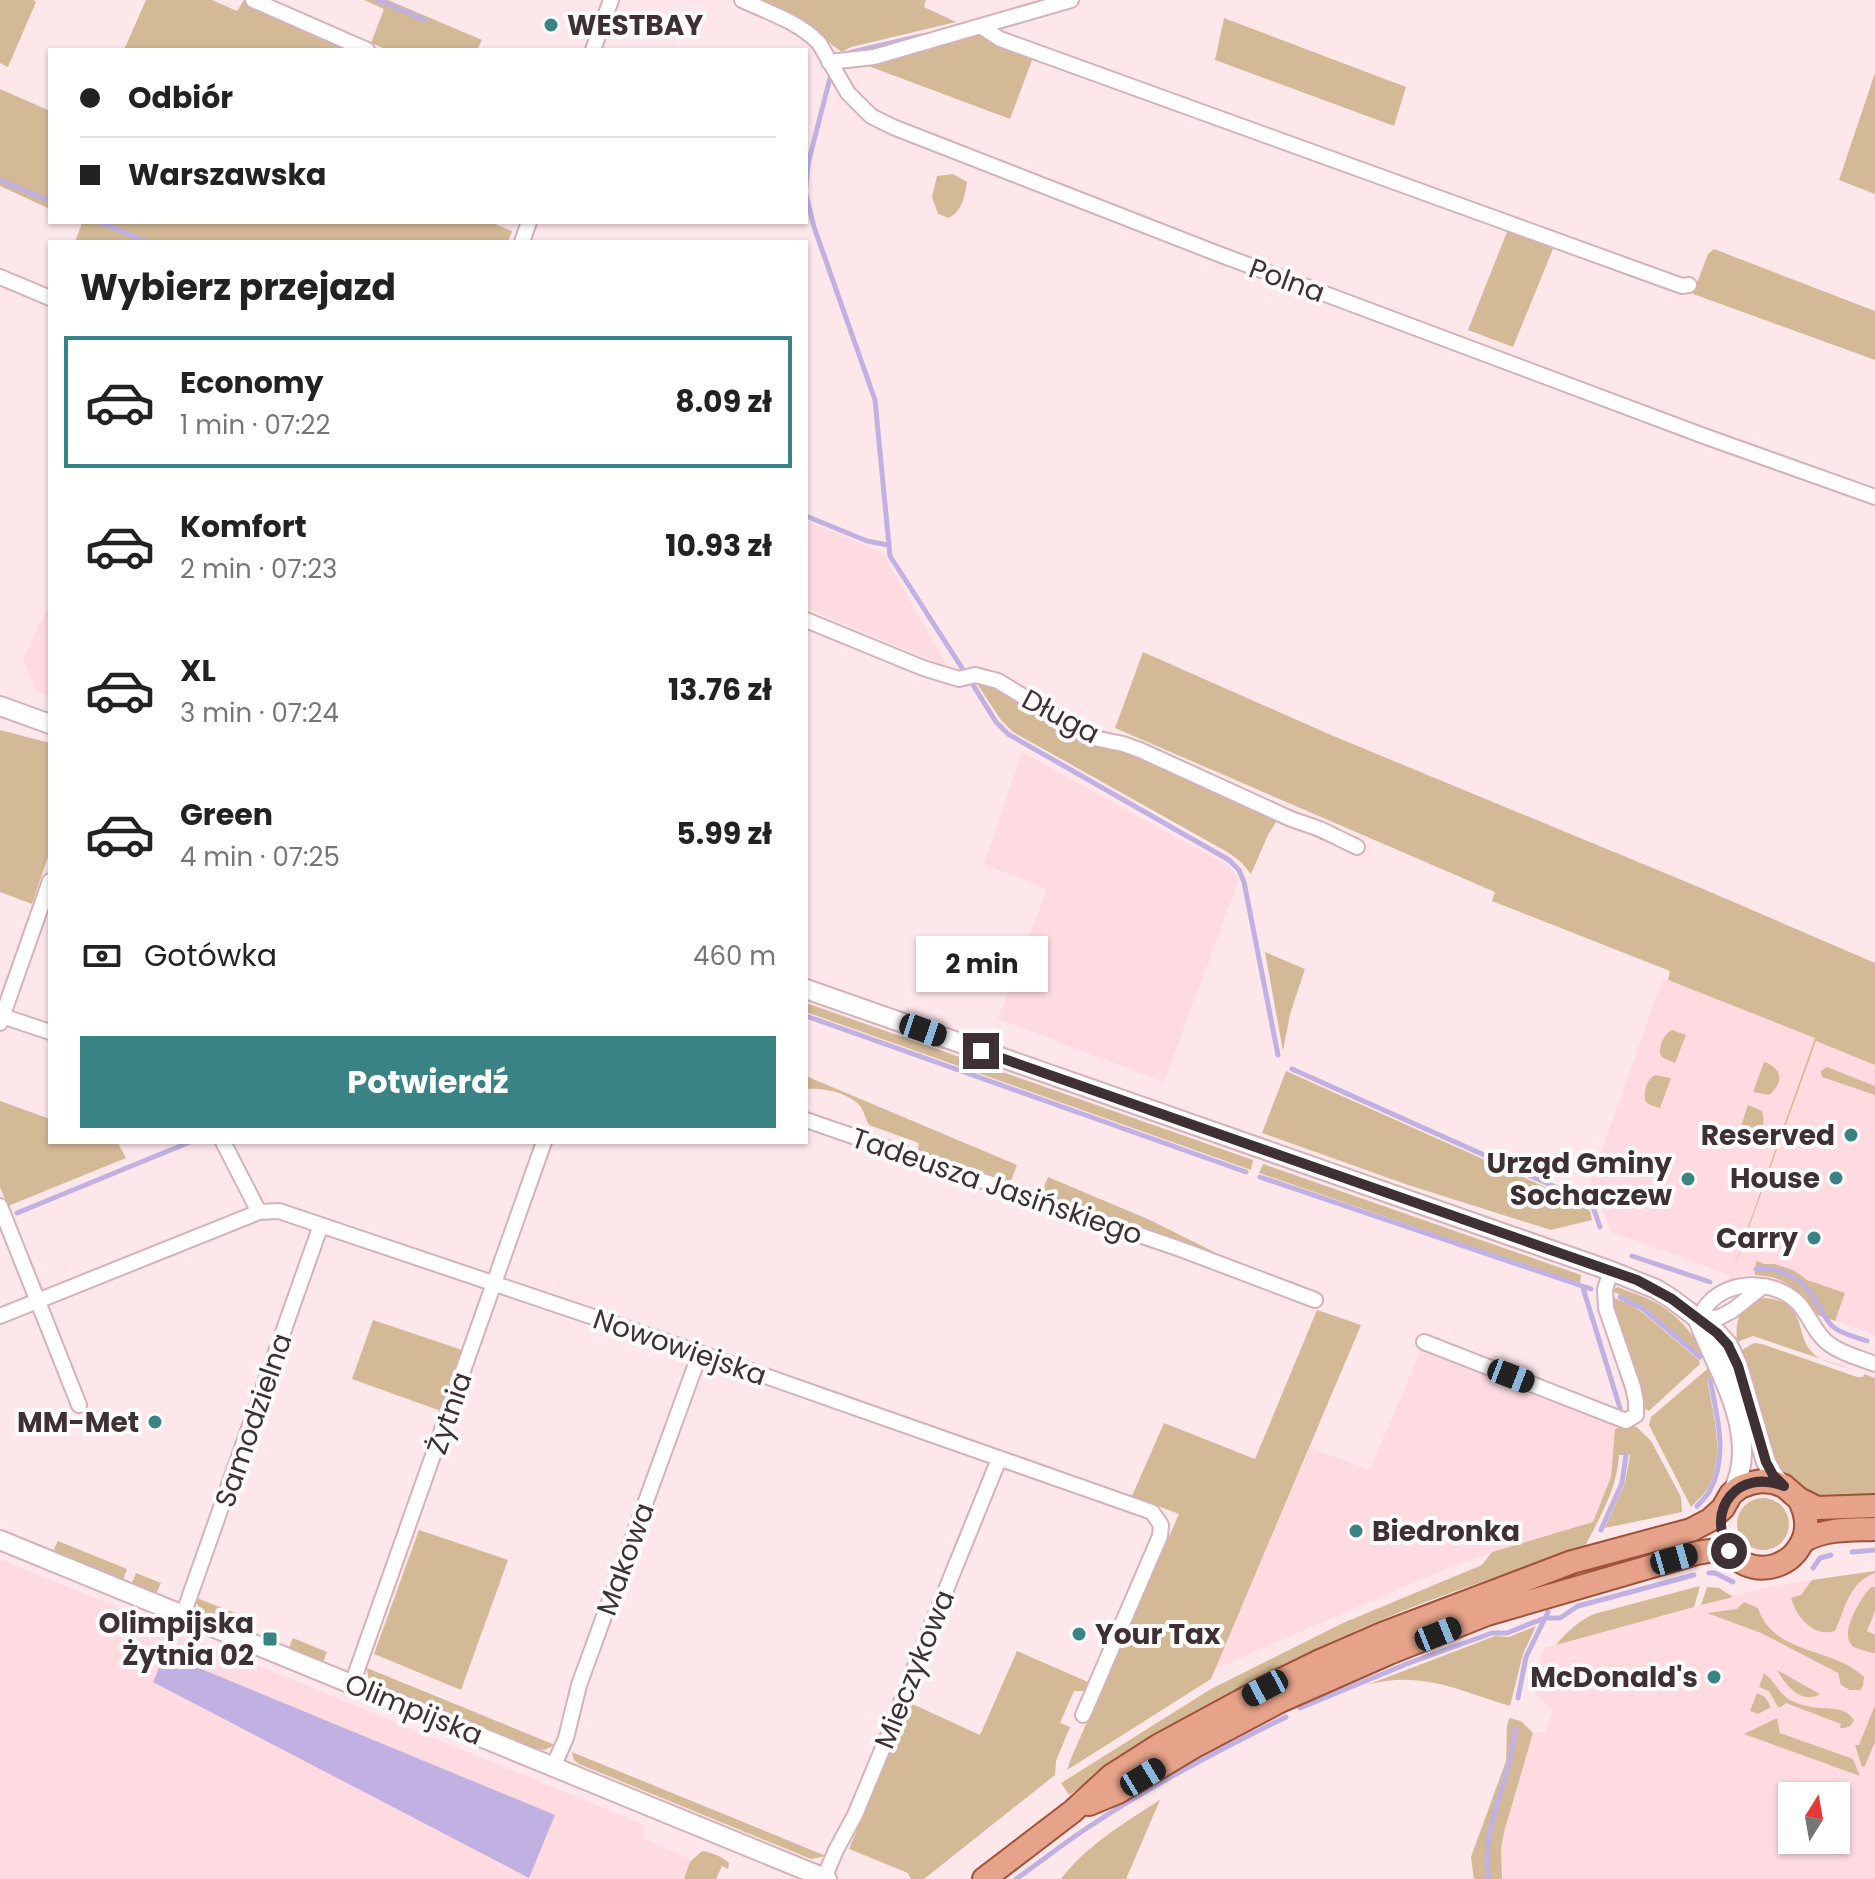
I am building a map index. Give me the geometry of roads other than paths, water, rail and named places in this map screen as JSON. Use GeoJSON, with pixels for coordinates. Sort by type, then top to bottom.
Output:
{"type":"FeatureCollection","features":[{"type":"Feature","properties":{"kind":"main road"},"geometry":{"type":"LineString","coordinates":[[984,1879],[1073,1811],[1111,1776],[1158,1746],[1320,1661],[1438,1612],[1572,1562],[1691,1530],[1710,1520],[1740,1487],[1762,1481],[1773,1482],[1817,1508],[1875,1506]]}},
{"type":"Feature","properties":{"kind":"main road"},"geometry":{"type":"LineString","coordinates":[[1073,1811],[1118,1792],[1193,1747],[1280,1701],[1487,1614],[1697,1553],[1715,1551],[1754,1566],[1772,1567],[1789,1559],[1803,1541],[1804,1508],[1791,1492]]}},
{"type":"Feature","properties":{"kind":"main road"},"geometry":{"type":"LineString","coordinates":[[1727,1501],[1720,1519],[1720,1530],[1723,1541],[1737,1559]]}},
{"type":"Feature","properties":{"kind":"main road"},"geometry":{"type":"LineString","coordinates":[[1803,1541],[1828,1531],[1875,1529]]}},
{"type":"Feature","properties":{"kind":"street"},"geometry":{"type":"LineString","coordinates":[[253,0],[362,48]]}},
{"type":"Feature","properties":{"kind":"street"},"geometry":{"type":"LineString","coordinates":[[594,48],[611,0]]}},
{"type":"Feature","properties":{"kind":"street","name":"Polna"},"geometry":{"type":"LineString","coordinates":[[742,0],[813,37],[848,93],[862,109],[893,127],[1216,253],[1875,497]]}},
{"type":"Feature","properties":{"kind":"street"},"geometry":{"type":"LineString","coordinates":[[829,62],[874,57],[1071,0]]}},
{"type":"Feature","properties":{"kind":"street"},"geometry":{"type":"LineString","coordinates":[[980,26],[1000,39],[1682,286],[1689,285]]}},
{"type":"Feature","properties":{"kind":"street"},"geometry":{"type":"LineString","coordinates":[[0,277],[48,297]]}},
{"type":"Feature","properties":{"kind":"street","name":"Długa"},"geometry":{"type":"LineString","coordinates":[[808,621],[923,668],[959,679],[975,675],[998,681],[1089,737],[1140,750],[1357,847]]}},
{"type":"Feature","properties":{"kind":"street"},"geometry":{"type":"LineString","coordinates":[[0,706],[48,723]]}},
{"type":"Feature","properties":{"kind":"street"},"geometry":{"type":"LineString","coordinates":[[48,887],[1,1019],[48,1031]]}},
{"type":"Feature","properties":{"kind":"street"},"geometry":{"type":"LineString","coordinates":[[808,990],[1656,1289],[1688,1310],[1728,1345],[1738,1366],[1766,1462],[1773,1475],[1791,1492]]}},
{"type":"Feature","properties":{"kind":"street","name":"Tadeusza Jasińskiego"},"geometry":{"type":"LineString","coordinates":[[808,1121],[1188,1252],[1315,1300]]}},
{"type":"Feature","properties":{"kind":"street"},"geometry":{"type":"LineString","coordinates":[[224,1144],[259,1212]]}},
{"type":"Feature","properties":{"kind":"street","name":"Żytnia"},"geometry":{"type":"LineString","coordinates":[[352,1684],[543,1144]]}},
{"type":"Feature","properties":{"kind":"street"},"geometry":{"type":"LineString","coordinates":[[0,1206],[79,1405]]}},
{"type":"Feature","properties":{"kind":"street","name":"Nowowiejska"},"geometry":{"type":"LineString","coordinates":[[0,1316],[259,1212],[279,1211],[700,1353],[1152,1512],[1161,1525],[1160,1536],[1083,1715]]}},
{"type":"Feature","properties":{"kind":"street","name":"Samodzielna"},"geometry":{"type":"LineString","coordinates":[[183,1615],[321,1225]]}},
{"type":"Feature","properties":{"kind":"street"},"geometry":{"type":"LineString","coordinates":[[1424,1342],[1626,1421],[1636,1415],[1636,1401],[1606,1308],[1605,1289],[1611,1271]]}},
{"type":"Feature","properties":{"kind":"street"},"geometry":{"type":"LineString","coordinates":[[1698,1320],[1708,1303],[1727,1290],[1742,1285],[1776,1289],[1790,1295],[1801,1306],[1828,1344],[1875,1364]]}},
{"type":"Feature","properties":{"kind":"street"},"geometry":{"type":"LineString","coordinates":[[1698,1320],[1720,1317],[1762,1287]]}},
{"type":"Feature","properties":{"kind":"street"},"geometry":{"type":"LineString","coordinates":[[1728,1345],[1733,1310]]}},
{"type":"Feature","properties":{"kind":"street"},"geometry":{"type":"LineString","coordinates":[[1698,1320],[1728,1388],[1740,1431],[1742,1466],[1738,1482],[1727,1501]]}},
{"type":"Feature","properties":{"kind":"street","name":"Makowa"},"geometry":{"type":"LineString","coordinates":[[553,1767],[566,1738],[579,1685],[700,1353]]}},
{"type":"Feature","properties":{"kind":"street","name":"Mieczykowa"},"geometry":{"type":"LineString","coordinates":[[826,1878],[900,1708],[999,1459]]}},
{"type":"Feature","properties":{"kind":"street","name":"Olimpijska"},"geometry":{"type":"LineString","coordinates":[[0,1540],[826,1878]]}},
{"type":"Feature","properties":{"kind":"waterway"},"geometry":{"type":"LineString","coordinates":[[378,0],[425,20]]}},
{"type":"Feature","properties":{"kind":"waterway"},"geometry":{"type":"LineString","coordinates":[[852,52],[921,36]]}},
{"type":"Feature","properties":{"kind":"waterway"},"geometry":{"type":"LineString","coordinates":[[808,164],[830,78]]}},
{"type":"Feature","properties":{"kind":"waterway"},"geometry":{"type":"LineString","coordinates":[[0,180],[48,200]]}},
{"type":"Feature","properties":{"kind":"waterway"},"geometry":{"type":"LineString","coordinates":[[808,202],[875,400],[890,556],[962,668]]}},
{"type":"Feature","properties":{"kind":"waterway"},"geometry":{"type":"LineString","coordinates":[[105,224],[142,240]]}},
{"type":"Feature","properties":{"kind":"waterway"},"geometry":{"type":"LineString","coordinates":[[808,517],[867,541],[888,545]]}},
{"type":"Feature","properties":{"kind":"waterway"},"geometry":{"type":"LineString","coordinates":[[970,680],[996,722],[1008,734],[1229,860],[1239,870],[1244,882],[1278,1055]]}},
{"type":"Feature","properties":{"kind":"waterway"},"geometry":{"type":"LineString","coordinates":[[808,1017],[1246,1172]]}},
{"type":"Feature","properties":{"kind":"waterway"},"geometry":{"type":"LineString","coordinates":[[1292,1069],[1580,1198],[1593,1207],[1600,1227]]}},
{"type":"Feature","properties":{"kind":"waterway"},"geometry":{"type":"LineString","coordinates":[[17,1213],[185,1144]]}},
{"type":"Feature","properties":{"kind":"waterway"},"geometry":{"type":"LineString","coordinates":[[1260,1177],[1591,1289]]}},
{"type":"Feature","properties":{"kind":"waterway"},"geometry":{"type":"LineString","coordinates":[[1632,1256],[1710,1282]]}},
{"type":"Feature","properties":{"kind":"waterway"},"geometry":{"type":"LineString","coordinates":[[1756,1269],[1790,1275],[1810,1292],[1832,1326],[1867,1341]]}},
{"type":"Feature","properties":{"kind":"waterway"},"geometry":{"type":"LineString","coordinates":[[1583,1288],[1620,1408]]}},
{"type":"Feature","properties":{"kind":"waterway"},"geometry":{"type":"LineString","coordinates":[[1620,1297],[1643,1309],[1700,1357]]}},
{"type":"Feature","properties":{"kind":"waterway"},"geometry":{"type":"LineString","coordinates":[[1697,1506],[1709,1492],[1719,1465],[1720,1436],[1710,1380]]}},
{"type":"Feature","properties":{"kind":"waterway"},"geometry":{"type":"LineString","coordinates":[[1601,1530],[1622,1483],[1626,1455]]}},
{"type":"Feature","properties":{"kind":"waterway"},"geometry":{"type":"LineString","coordinates":[[1852,1552],[1875,1550]]}},
{"type":"Feature","properties":{"kind":"waterway"},"geometry":{"type":"LineString","coordinates":[[1813,1568],[1820,1558],[1831,1555]]}},
{"type":"Feature","properties":{"kind":"waterway"},"geometry":{"type":"LineString","coordinates":[[1709,1573],[1733,1582]]}},
{"type":"Feature","properties":{"kind":"waterway"},"geometry":{"type":"LineString","coordinates":[[1300,1708],[1492,1633],[1507,1633],[1545,1618],[1560,1618],[1578,1606],[1694,1575]]}},
{"type":"Feature","properties":{"kind":"waterway"},"geometry":{"type":"LineString","coordinates":[[1518,1698],[1526,1657],[1548,1612]]}},
{"type":"Feature","properties":{"kind":"waterway"},"geometry":{"type":"LineString","coordinates":[[1016,1879],[1135,1798],[1286,1717]]}},
{"type":"Feature","properties":{"kind":"waterway"},"geometry":{"type":"LineString","coordinates":[[1489,1879],[1490,1832],[1515,1729]]}},
{"type":"Feature","properties":{"kind":"place","name":"WESTBAY"},"geometry":{"type":"Point","coordinates":[551,25]}},
{"type":"Feature","properties":{"kind":"place","name":"Reserved"},"geometry":{"type":"Point","coordinates":[1851,1135]}},
{"type":"Feature","properties":{"kind":"place","name":"House"},"geometry":{"type":"Point","coordinates":[1836,1178]}},
{"type":"Feature","properties":{"kind":"place","name":"Urząd Gminy Sochaczew"},"geometry":{"type":"Point","coordinates":[1688,1179]}},
{"type":"Feature","properties":{"kind":"place","name":"Carry"},"geometry":{"type":"Point","coordinates":[1814,1238]}},
{"type":"Feature","properties":{"kind":"place","name":"MM-Met"},"geometry":{"type":"Point","coordinates":[155,1422]}},
{"type":"Feature","properties":{"kind":"place","name":"Biedronka"},"geometry":{"type":"Point","coordinates":[1356,1531]}},
{"type":"Feature","properties":{"kind":"place","name":"Your Tax"},"geometry":{"type":"Point","coordinates":[1079,1634]}},
{"type":"Feature","properties":{"kind":"place","name":"Olimpijska Żytnia 02"},"geometry":{"type":"Point","coordinates":[270,1639]}},
{"type":"Feature","properties":{"kind":"place","name":"McDonald's"},"geometry":{"type":"Point","coordinates":[1714,1677]}}]}
